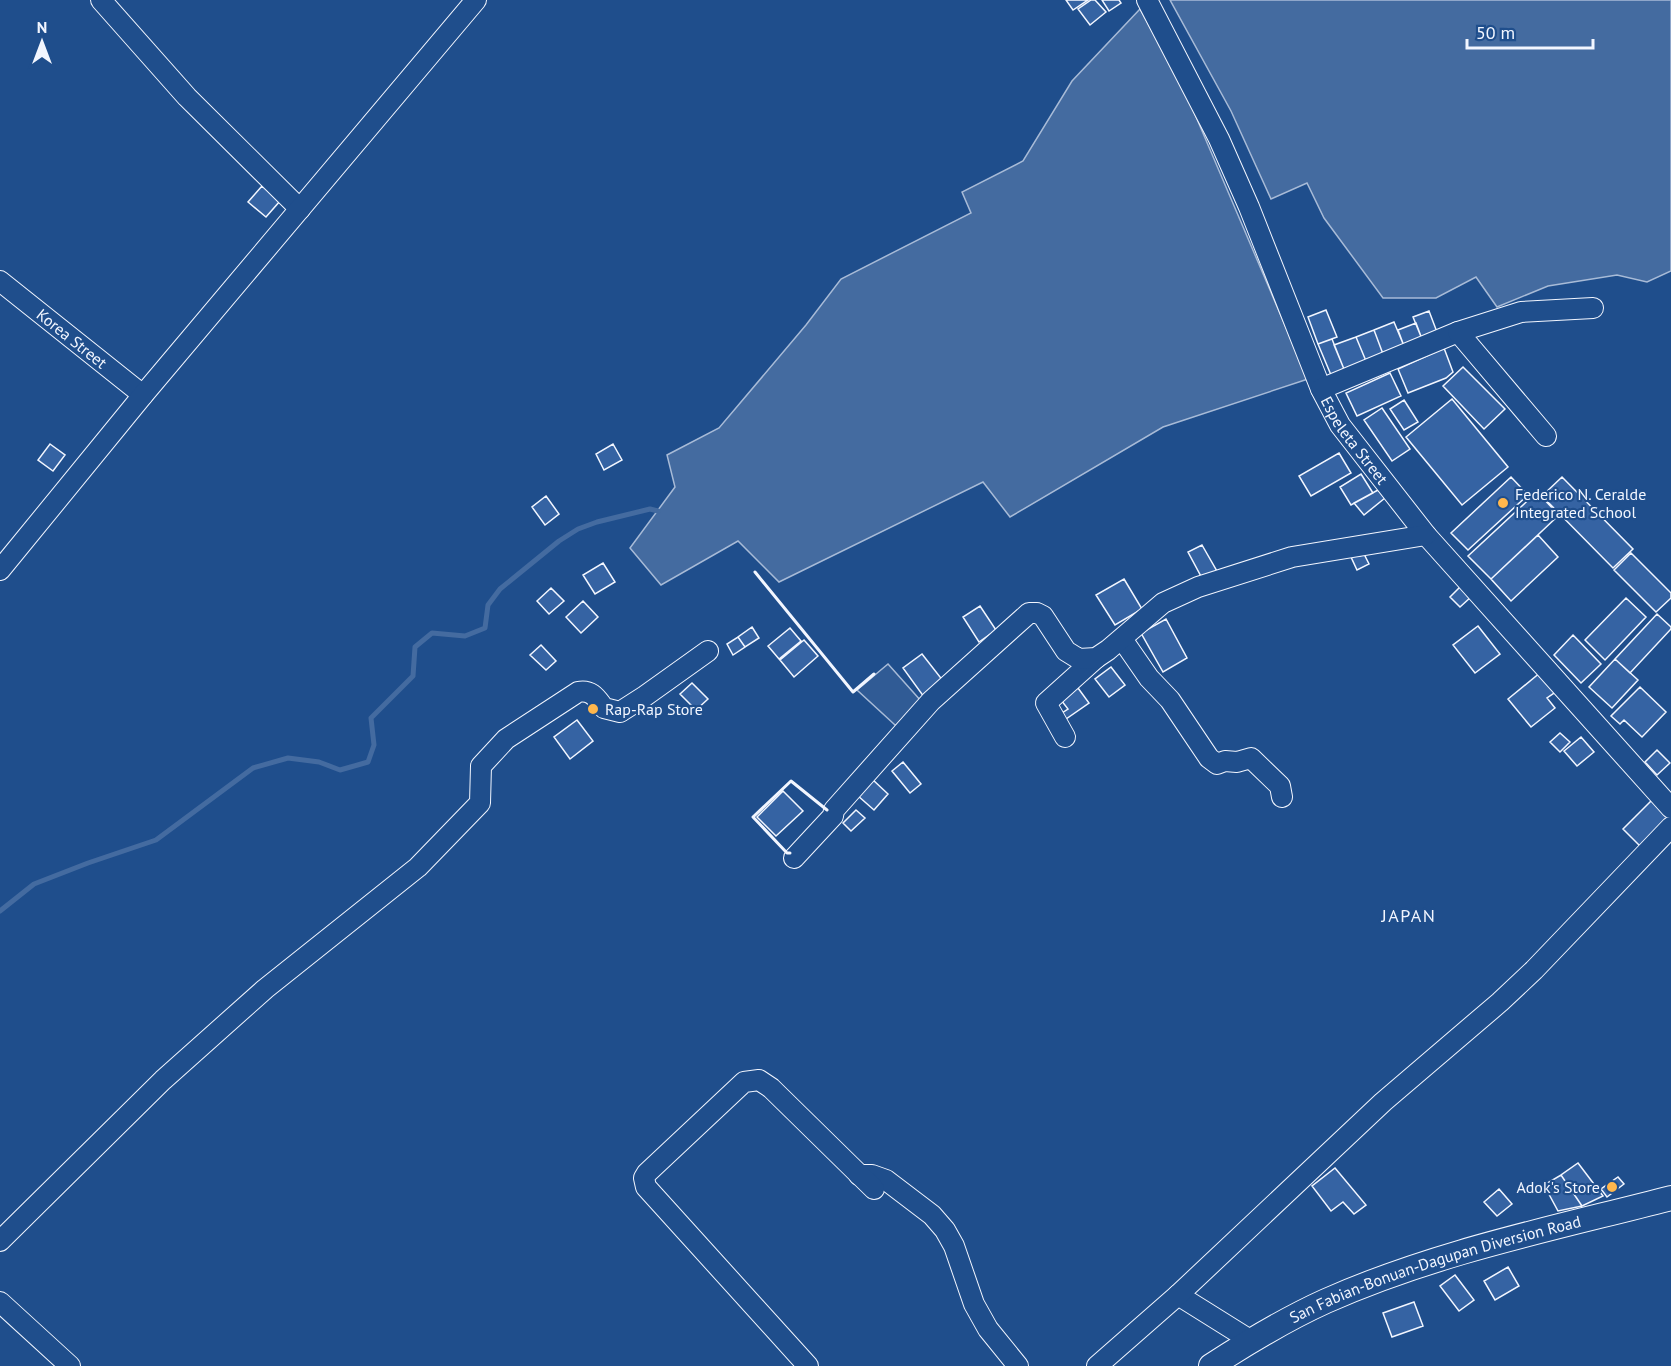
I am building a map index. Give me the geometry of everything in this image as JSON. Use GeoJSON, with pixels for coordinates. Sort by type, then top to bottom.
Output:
{"type":"FeatureCollection","features":[{"type":"Feature","properties":{"kind":"main road","name":"San Fabian-Bonuan-Dagupan Diversion Road"},"geometry":{"type":"LineString","coordinates":[[1211,1366],[1250,1340],[1325,1301],[1398,1272],[1464,1251],[1671,1198]]}},
{"type":"Feature","properties":{"kind":"street"},"geometry":{"type":"LineString","coordinates":[[101,0],[187,97],[300,209]]}},
{"type":"Feature","properties":{"kind":"street"},"geometry":{"type":"LineString","coordinates":[[3,562],[476,0]]}},
{"type":"Feature","properties":{"kind":"street","name":"Espeleta Street"},"geometry":{"type":"LineString","coordinates":[[1147,0],[1220,139],[1321,389],[1340,425],[1426,534],[1671,808]]}},
{"type":"Feature","properties":{"kind":"street","name":"Korea Street"},"geometry":{"type":"LineString","coordinates":[[0,281],[143,395]]}},
{"type":"Feature","properties":{"kind":"street"},"geometry":{"type":"LineString","coordinates":[[1321,389],[1458,332],[1521,312],[1593,308]]}},
{"type":"Feature","properties":{"kind":"street"},"geometry":{"type":"LineString","coordinates":[[1458,332],[1546,436]]}},
{"type":"Feature","properties":{"kind":"street"},"geometry":{"type":"LineString","coordinates":[[1065,737],[1046,703],[1163,603],[1198,587],[1292,557],[1426,534]]}},
{"type":"Feature","properties":{"kind":"street"},"geometry":{"type":"LineString","coordinates":[[794,858],[834,816],[834,810],[931,701],[1029,613],[1043,616],[1066,651],[1079,659],[1096,658]]}},
{"type":"Feature","properties":{"kind":"street"},"geometry":{"type":"LineString","coordinates":[[1122,639],[1149,678],[1170,700],[1209,758],[1217,764],[1251,758],[1280,786],[1282,798]]}},
{"type":"Feature","properties":{"kind":"street"},"geometry":{"type":"LineString","coordinates":[[0,1241],[163,1080],[265,989],[418,867],[480,803],[481,766],[506,739],[578,692],[589,691],[604,708],[620,712],[708,651]]}},
{"type":"Feature","properties":{"kind":"street"},"geometry":{"type":"LineString","coordinates":[[1097,1366],[1178,1295],[1383,1102],[1500,1002],[1534,970],[1671,827]]}},
{"type":"Feature","properties":{"kind":"street"},"geometry":{"type":"LineString","coordinates":[[808,1366],[646,1187],[644,1178],[744,1082],[751,1080],[765,1083],[771,1088],[874,1189]]}},
{"type":"Feature","properties":{"kind":"street"},"geometry":{"type":"LineString","coordinates":[[859,1175],[872,1175],[886,1180],[938,1222],[954,1246],[974,1304],[988,1329],[1018,1366]]}},
{"type":"Feature","properties":{"kind":"street"},"geometry":{"type":"LineString","coordinates":[[1178,1295],[1250,1340]]}},
{"type":"Feature","properties":{"kind":"street"},"geometry":{"type":"LineString","coordinates":[[0,1302],[70,1366]]}},
{"type":"Feature","properties":{"kind":"shaded area"},"geometry":{"type":"Polygon","coordinates":[[[1170,0],[1671,0],[1671,271],[1647,282],[1617,275],[1548,286],[1497,307],[1476,277],[1436,298],[1383,298],[1324,218],[1307,183],[1271,199],[1231,111],[1170,0]]]}},
{"type":"Feature","properties":{"kind":"shaded area"},"geometry":{"type":"Polygon","coordinates":[[[1140,9],[1185,91],[1308,379],[1163,427],[1010,517],[983,482],[779,582],[738,541],[661,585],[630,548],[675,487],[667,455],[719,428],[806,325],[841,279],[971,213],[962,192],[1023,161],[1072,81],[1140,9]]]}},
{"type":"Feature","properties":{"kind":"shaded area"},"geometry":{"type":"Polygon","coordinates":[[[888,664],[930,711],[907,736],[857,690],[888,664]]]}},
{"type":"Feature","properties":{"kind":"building"},"geometry":{"type":"Polygon","coordinates":[[[1066,0],[1088,0],[1073,10],[1066,0]]]}},
{"type":"Feature","properties":{"kind":"building"},"geometry":{"type":"Polygon","coordinates":[[[1091,0],[1095,0],[1106,12],[1090,25],[1078,9],[1091,0]]]}},
{"type":"Feature","properties":{"kind":"building"},"geometry":{"type":"Polygon","coordinates":[[[1102,0],[1119,0],[1121,3],[1109,11],[1102,0]]]}},
{"type":"Feature","properties":{"kind":"building"},"geometry":{"type":"Polygon","coordinates":[[[262,186],[280,201],[266,217],[248,202],[262,186]]]}},
{"type":"Feature","properties":{"kind":"building"},"geometry":{"type":"Polygon","coordinates":[[[1326,310],[1337,337],[1318,344],[1308,317],[1326,310]]]}},
{"type":"Feature","properties":{"kind":"building"},"geometry":{"type":"Polygon","coordinates":[[[1429,311],[1437,332],[1422,339],[1413,317],[1429,311]]]}},
{"type":"Feature","properties":{"kind":"building"},"geometry":{"type":"Polygon","coordinates":[[[1394,322],[1404,346],[1383,354],[1374,330],[1394,322]]]}},
{"type":"Feature","properties":{"kind":"building"},"geometry":{"type":"Polygon","coordinates":[[[1416,323],[1422,339],[1404,346],[1398,330],[1416,323]]]}},
{"type":"Feature","properties":{"kind":"building"},"geometry":{"type":"Polygon","coordinates":[[[1374,330],[1383,354],[1366,361],[1356,337],[1374,330]]]}},
{"type":"Feature","properties":{"kind":"building"},"geometry":{"type":"Polygon","coordinates":[[[1356,337],[1366,361],[1344,369],[1334,345],[1356,337]]]}},
{"type":"Feature","properties":{"kind":"building"},"geometry":{"type":"Polygon","coordinates":[[[1332,339],[1344,369],[1331,375],[1318,344],[1332,339]]]}},
{"type":"Feature","properties":{"kind":"building"},"geometry":{"type":"Polygon","coordinates":[[[1444,348],[1453,372],[1446,378],[1408,393],[1398,369],[1444,348]]]}},
{"type":"Feature","properties":{"kind":"building"},"geometry":{"type":"Polygon","coordinates":[[[1463,367],[1505,409],[1484,429],[1443,386],[1463,367]]]}},
{"type":"Feature","properties":{"kind":"building"},"geometry":{"type":"Polygon","coordinates":[[[1390,373],[1401,396],[1357,416],[1346,393],[1390,373]]]}},
{"type":"Feature","properties":{"kind":"building"},"geometry":{"type":"Polygon","coordinates":[[[1452,399],[1508,467],[1462,505],[1406,437],[1452,399]]]}},
{"type":"Feature","properties":{"kind":"building"},"geometry":{"type":"Polygon","coordinates":[[[1404,400],[1418,422],[1404,430],[1390,409],[1404,400]]]}},
{"type":"Feature","properties":{"kind":"building"},"geometry":{"type":"Polygon","coordinates":[[[1382,408],[1410,449],[1392,461],[1364,420],[1382,408]]]}},
{"type":"Feature","properties":{"kind":"building"},"geometry":{"type":"Polygon","coordinates":[[[50,444],[65,455],[53,471],[38,460],[50,444]]]}},
{"type":"Feature","properties":{"kind":"building"},"geometry":{"type":"Polygon","coordinates":[[[613,444],[622,460],[604,470],[596,454],[613,444]]]}},
{"type":"Feature","properties":{"kind":"building"},"geometry":{"type":"Polygon","coordinates":[[[1339,453],[1351,473],[1311,496],[1299,476],[1339,453]]]}},
{"type":"Feature","properties":{"kind":"building"},"geometry":{"type":"Polygon","coordinates":[[[1361,474],[1373,493],[1351,505],[1340,487],[1361,474]]]}},
{"type":"Feature","properties":{"kind":"building"},"geometry":{"type":"Polygon","coordinates":[[[1511,477],[1528,495],[1468,550],[1451,533],[1511,477]]]}},
{"type":"Feature","properties":{"kind":"building"},"geometry":{"type":"Polygon","coordinates":[[[1562,477],[1633,549],[1613,568],[1542,496],[1562,477]]]}},
{"type":"Feature","properties":{"kind":"building"},"geometry":{"type":"Polygon","coordinates":[[[1378,490],[1385,498],[1364,515],[1354,503],[1378,490]]]}},
{"type":"Feature","properties":{"kind":"building"},"geometry":{"type":"Polygon","coordinates":[[[1537,492],[1559,515],[1491,579],[1468,556],[1537,492]]]}},
{"type":"Feature","properties":{"kind":"building"},"geometry":{"type":"Polygon","coordinates":[[[546,496],[559,514],[545,525],[532,507],[546,496]]]}},
{"type":"Feature","properties":{"kind":"building"},"geometry":{"type":"Polygon","coordinates":[[[1538,535],[1558,557],[1511,601],[1491,579],[1538,535]]]}},
{"type":"Feature","properties":{"kind":"building"},"geometry":{"type":"Polygon","coordinates":[[[1202,545],[1218,573],[1203,580],[1188,552],[1202,545]]]}},
{"type":"Feature","properties":{"kind":"building"},"geometry":{"type":"Polygon","coordinates":[[[1359,553],[1360,556],[1364,554],[1369,564],[1357,570],[1351,557],[1359,553]]]}},
{"type":"Feature","properties":{"kind":"building"},"geometry":{"type":"Polygon","coordinates":[[[1631,553],[1671,593],[1671,598],[1656,612],[1614,570],[1631,553]]]}},
{"type":"Feature","properties":{"kind":"building"},"geometry":{"type":"Polygon","coordinates":[[[603,563],[615,582],[595,594],[583,575],[603,563]]]}},
{"type":"Feature","properties":{"kind":"building"},"geometry":{"type":"Polygon","coordinates":[[[1124,579],[1142,609],[1115,625],[1096,595],[1124,579]]]}},
{"type":"Feature","properties":{"kind":"building"},"geometry":{"type":"Polygon","coordinates":[[[1461,586],[1472,596],[1460,607],[1450,597],[1461,586]]]}},
{"type":"Feature","properties":{"kind":"building"},"geometry":{"type":"Polygon","coordinates":[[[551,588],[564,601],[549,614],[537,601],[551,588]]]}},
{"type":"Feature","properties":{"kind":"building"},"geometry":{"type":"Polygon","coordinates":[[[1626,598],[1646,617],[1605,660],[1585,640],[1626,598]]]}},
{"type":"Feature","properties":{"kind":"building"},"geometry":{"type":"Polygon","coordinates":[[[583,601],[598,617],[581,633],[566,617],[583,601]]]}},
{"type":"Feature","properties":{"kind":"building"},"geometry":{"type":"Polygon","coordinates":[[[980,606],[996,630],[979,642],[963,617],[980,606]]]}},
{"type":"Feature","properties":{"kind":"building"},"geometry":{"type":"Polygon","coordinates":[[[1657,614],[1671,629],[1630,673],[1615,659],[1657,614]]]}},
{"type":"Feature","properties":{"kind":"building"},"geometry":{"type":"Polygon","coordinates":[[[1166,619],[1187,658],[1163,672],[1141,633],[1166,619]]]}},
{"type":"Feature","properties":{"kind":"building"},"geometry":{"type":"Polygon","coordinates":[[[1478,626],[1500,654],[1475,673],[1453,645],[1478,626]]]}},
{"type":"Feature","properties":{"kind":"building"},"geometry":{"type":"Polygon","coordinates":[[[752,627],[759,638],[745,647],[738,637],[752,627]]]}},
{"type":"Feature","properties":{"kind":"building"},"geometry":{"type":"Polygon","coordinates":[[[790,628],[801,641],[779,659],[768,646],[790,628]]]}},
{"type":"Feature","properties":{"kind":"building"},"geometry":{"type":"Polygon","coordinates":[[[1573,635],[1601,664],[1581,683],[1554,655],[1573,635]]]}},
{"type":"Feature","properties":{"kind":"building"},"geometry":{"type":"Polygon","coordinates":[[[738,637],[745,647],[733,655],[727,644],[738,637]]]}},
{"type":"Feature","properties":{"kind":"building"},"geometry":{"type":"Polygon","coordinates":[[[804,640],[818,656],[794,677],[780,660],[804,640]]]}},
{"type":"Feature","properties":{"kind":"building"},"geometry":{"type":"Polygon","coordinates":[[[541,645],[556,661],[546,670],[530,655],[541,645]]]}},
{"type":"Feature","properties":{"kind":"building"},"geometry":{"type":"Polygon","coordinates":[[[922,654],[944,682],[924,697],[903,668],[922,654]]]}},
{"type":"Feature","properties":{"kind":"building"},"geometry":{"type":"Polygon","coordinates":[[[1615,659],[1638,680],[1612,708],[1589,687],[1615,659]]]}},
{"type":"Feature","properties":{"kind":"building"},"geometry":{"type":"Polygon","coordinates":[[[1111,667],[1125,685],[1109,697],[1095,679],[1111,667]]]}},
{"type":"Feature","properties":{"kind":"building"},"geometry":{"type":"Polygon","coordinates":[[[1541,672],[1557,691],[1547,698],[1555,708],[1531,727],[1508,699],[1541,672]]]}},
{"type":"Feature","properties":{"kind":"building"},"geometry":{"type":"Polygon","coordinates":[[[692,683],[708,699],[696,710],[680,694],[692,683]]]}},
{"type":"Feature","properties":{"kind":"building"},"geometry":{"type":"Polygon","coordinates":[[[1640,687],[1666,712],[1642,737],[1624,720],[1620,724],[1611,716],[1640,687]]]}},
{"type":"Feature","properties":{"kind":"building"},"geometry":{"type":"Polygon","coordinates":[[[1078,688],[1089,703],[1066,719],[1062,713],[1068,709],[1061,700],[1078,688]]]}},
{"type":"Feature","properties":{"kind":"building"},"geometry":{"type":"Polygon","coordinates":[[[577,720],[593,741],[570,759],[554,737],[577,720]]]}},
{"type":"Feature","properties":{"kind":"building"},"geometry":{"type":"Polygon","coordinates":[[[1560,733],[1570,742],[1560,752],[1550,742],[1560,733]]]}},
{"type":"Feature","properties":{"kind":"building"},"geometry":{"type":"Polygon","coordinates":[[[1581,737],[1594,752],[1577,766],[1564,751],[1581,737]]]}},
{"type":"Feature","properties":{"kind":"building"},"geometry":{"type":"Polygon","coordinates":[[[1657,750],[1670,763],[1657,775],[1645,762],[1657,750]]]}},
{"type":"Feature","properties":{"kind":"building"},"geometry":{"type":"Polygon","coordinates":[[[903,762],[921,784],[910,793],[892,771],[903,762]]]}},
{"type":"Feature","properties":{"kind":"building"},"geometry":{"type":"Polygon","coordinates":[[[872,779],[888,794],[874,810],[857,795],[872,779]]]}},
{"type":"Feature","properties":{"kind":"building"},"geometry":{"type":"Polygon","coordinates":[[[783,791],[803,811],[776,836],[757,817],[783,791]]]}},
{"type":"Feature","properties":{"kind":"building"},"geometry":{"type":"Polygon","coordinates":[[[1653,799],[1671,817],[1641,847],[1623,829],[1653,799]]]}},
{"type":"Feature","properties":{"kind":"building"},"geometry":{"type":"Polygon","coordinates":[[[856,810],[865,818],[851,831],[843,823],[856,810]]]}},
{"type":"Feature","properties":{"kind":"building"},"geometry":{"type":"Polygon","coordinates":[[[1578,1163],[1603,1196],[1582,1206],[1561,1175],[1578,1163]]]}},
{"type":"Feature","properties":{"kind":"building"},"geometry":{"type":"Polygon","coordinates":[[[1335,1168],[1366,1205],[1354,1214],[1343,1202],[1331,1211],[1312,1186],[1335,1168]]]}},
{"type":"Feature","properties":{"kind":"building"},"geometry":{"type":"Polygon","coordinates":[[[1561,1175],[1582,1206],[1558,1211],[1544,1185],[1561,1175]]]}},
{"type":"Feature","properties":{"kind":"building","name":"Adok's Store"},"geometry":{"type":"Polygon","coordinates":[[[1618,1177],[1624,1184],[1607,1197],[1601,1189],[1618,1177]]]}},
{"type":"Feature","properties":{"kind":"building"},"geometry":{"type":"Polygon","coordinates":[[[1499,1189],[1512,1204],[1497,1216],[1484,1202],[1499,1189]]]}},
{"type":"Feature","properties":{"kind":"building"},"geometry":{"type":"Polygon","coordinates":[[[1508,1267],[1519,1286],[1495,1300],[1484,1281],[1508,1267]]]}},
{"type":"Feature","properties":{"kind":"building"},"geometry":{"type":"Polygon","coordinates":[[[1455,1275],[1474,1300],[1459,1311],[1440,1286],[1455,1275]]]}},
{"type":"Feature","properties":{"kind":"building"},"geometry":{"type":"Polygon","coordinates":[[[1414,1302],[1423,1326],[1392,1337],[1383,1313],[1414,1302]]]}},
{"type":"Feature","properties":{"kind":"waterway"},"geometry":{"type":"LineString","coordinates":[[0,911],[34,884],[156,840],[253,768],[288,758],[319,762],[340,770],[368,762],[374,745],[371,718],[413,676],[415,647],[432,633],[465,636],[485,628],[488,605],[500,589],[559,541],[578,529],[650,509],[658,511]]}},
{"type":"Feature","properties":{"kind":"wall"},"geometry":{"type":"LineString","coordinates":[[755,572],[853,692],[874,674]]}},
{"type":"Feature","properties":{"kind":"wall"},"geometry":{"type":"LineString","coordinates":[[790,853],[787,853],[753,817],[791,781],[827,810]]}},
{"type":"Feature","properties":{"kind":"place","name":"Federico N. Ceralde Integrated School"},"geometry":{"type":"Point","coordinates":[1503,503]}},
{"type":"Feature","properties":{"kind":"place","name":"Rap-Rap Store"},"geometry":{"type":"Point","coordinates":[593,709]}},
{"type":"Feature","properties":{"kind":"place","name":"Adok's Store"},"geometry":{"type":"Point","coordinates":[1612,1187]}},
{"type":"Feature","properties":{"kind":"district","name":"JAPAN"},"geometry":{"type":"Point","coordinates":[1409,916]}}]}
